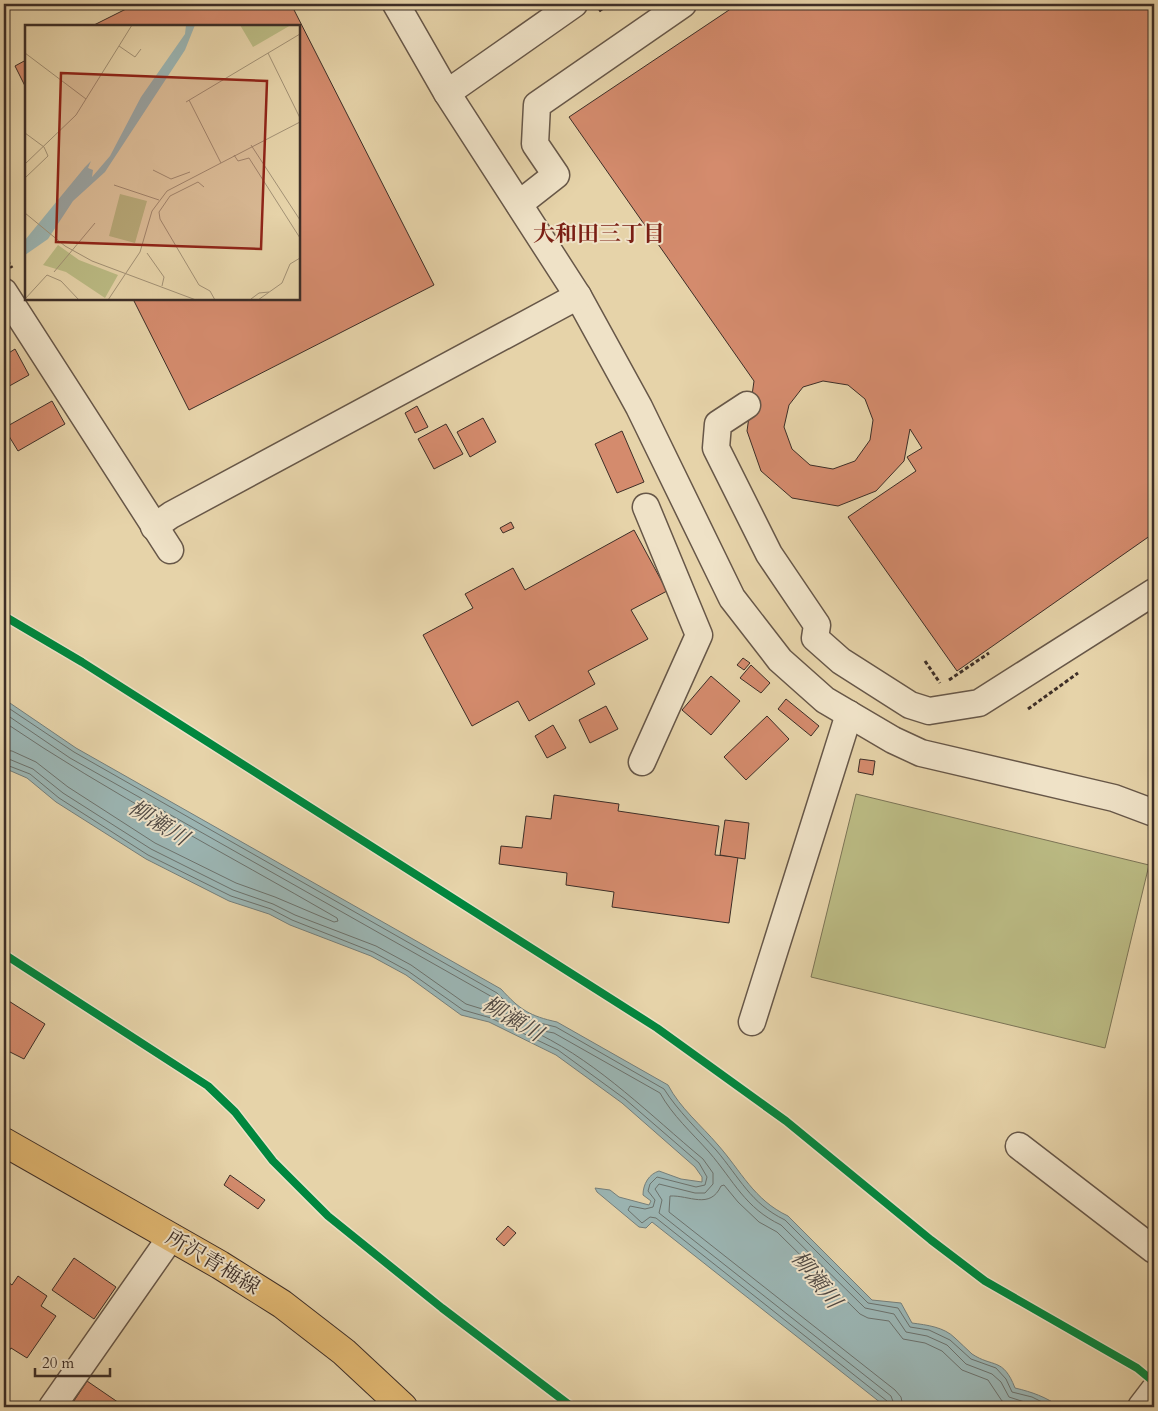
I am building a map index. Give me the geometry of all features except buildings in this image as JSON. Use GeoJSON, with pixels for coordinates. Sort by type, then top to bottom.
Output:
{"type":"FeatureCollection","features":[{"type":"Feature","properties":{"kind":"main road","name":"所沢青梅線"},"geometry":{"type":"LineString","coordinates":[[4,1142],[254,1285],[306,1321],[344,1352],[403,1407]]}},
{"type":"Feature","properties":{"kind":"street"},"geometry":{"type":"LineString","coordinates":[[396,4],[447,93],[578,296],[640,406],[732,598],[780,660],[825,700],[921,753],[1114,798],[1154,812]]}},
{"type":"Feature","properties":{"kind":"street"},"geometry":{"type":"LineString","coordinates":[[447,93],[574,4]]}},
{"type":"Feature","properties":{"kind":"street"},"geometry":{"type":"LineString","coordinates":[[519,204],[556,175],[535,144],[537,105],[683,4]]}},
{"type":"Feature","properties":{"kind":"street"},"geometry":{"type":"LineString","coordinates":[[4,292],[170,550]]}},
{"type":"Feature","properties":{"kind":"street"},"geometry":{"type":"LineString","coordinates":[[154,527],[171,516],[578,296]]}},
{"type":"Feature","properties":{"kind":"street"},"geometry":{"type":"LineString","coordinates":[[747,405],[718,424],[716,448],[769,554],[816,625],[815,638],[788,667]]}},
{"type":"Feature","properties":{"kind":"street"},"geometry":{"type":"LineString","coordinates":[[642,762],[699,635],[646,507]]}},
{"type":"Feature","properties":{"kind":"street"},"geometry":{"type":"LineString","coordinates":[[815,638],[841,661],[910,705],[930,711],[979,703],[1154,592]]}},
{"type":"Feature","properties":{"kind":"street"},"geometry":{"type":"LineString","coordinates":[[921,753],[930,711]]}},
{"type":"Feature","properties":{"kind":"street"},"geometry":{"type":"LineString","coordinates":[[752,1022],[849,714]]}},
{"type":"Feature","properties":{"kind":"street"},"geometry":{"type":"LineString","coordinates":[[1019,1146],[1154,1250]]}},
{"type":"Feature","properties":{"kind":"street"},"geometry":{"type":"LineString","coordinates":[[52,1407],[171,1237]]}},
{"type":"Feature","properties":{"kind":"street"},"geometry":{"type":"LineString","coordinates":[[1141,1407],[1154,1390]]}},
{"type":"Feature","properties":{"kind":"path"},"geometry":{"type":"LineString","coordinates":[[925,661],[941,685],[990,653]]}},
{"type":"Feature","properties":{"kind":"path"},"geometry":{"type":"LineString","coordinates":[[1028,709],[1080,672]]}},
{"type":"Feature","properties":{"kind":"green space"},"geometry":{"type":"Polygon","coordinates":[[[856,794],[1149,865],[1105,1048],[811,977],[856,794]]]}},
{"type":"Feature","properties":{"kind":"water","name":"柳瀬川"},"geometry":{"type":"Polygon","coordinates":[[[4,699],[76,748],[501,989],[526,1011],[557,1022],[668,1085],[685,1109],[718,1145],[757,1193],[766,1202],[788,1216],[872,1300],[901,1303],[912,1323],[946,1331],[972,1354],[1002,1367],[1011,1378],[1015,1388],[1039,1395],[1060,1407],[886,1407],[652,1222],[646,1228],[639,1227],[597,1192],[595,1188],[610,1190],[619,1197],[649,1205],[651,1201],[643,1195],[643,1191],[645,1183],[655,1172],[659,1171],[681,1179],[702,1182],[702,1177],[695,1167],[622,1103],[556,1055],[489,1022],[461,1015],[406,975],[371,956],[290,925],[269,914],[229,901],[146,859],[56,802],[27,778],[4,768],[4,699]]]}},
{"type":"Feature","properties":{"kind":"cycle path"},"geometry":{"type":"LineString","coordinates":[[4,616],[82,662],[657,1028],[786,1121],[931,1240],[985,1281],[1137,1368],[1154,1382]]}},
{"type":"Feature","properties":{"kind":"cycle path"},"geometry":{"type":"LineString","coordinates":[[4,954],[208,1086],[235,1112],[273,1161],[328,1216],[442,1308],[572,1407]]}},
{"type":"Feature","properties":{"kind":"district","name":"大和田三丁目"},"geometry":{"type":"Point","coordinates":[599,233]}}]}
